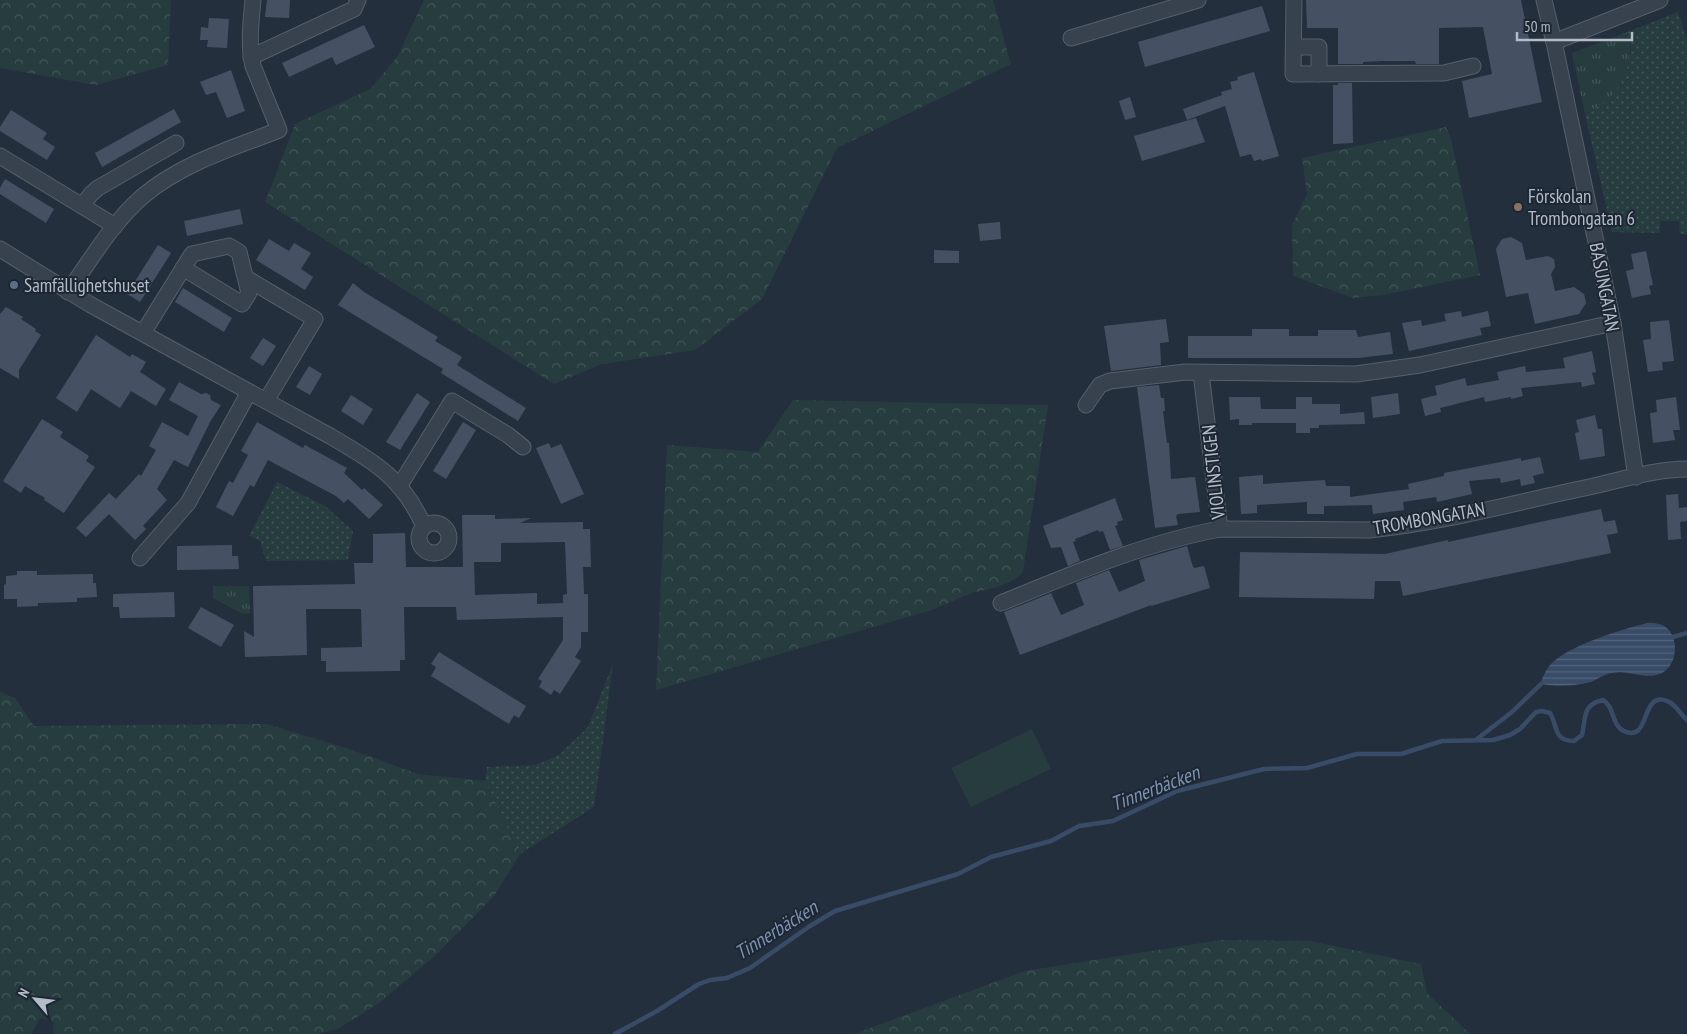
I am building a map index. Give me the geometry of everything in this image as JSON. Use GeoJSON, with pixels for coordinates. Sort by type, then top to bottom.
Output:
{"type":"FeatureCollection","features":[{"type":"Feature","properties":{"kind":"street"},"geometry":{"type":"LineString","coordinates":[[68,292],[115,226],[154,187],[181,170],[279,130],[251,57],[253,0]]}},
{"type":"Feature","properties":{"kind":"street"},"geometry":{"type":"LineString","coordinates":[[251,57],[354,9],[358,0]]}},
{"type":"Feature","properties":{"kind":"street"},"geometry":{"type":"LineString","coordinates":[[1071,38],[1198,0]]}},
{"type":"Feature","properties":{"kind":"street"},"geometry":{"type":"LineString","coordinates":[[1294,0],[1293,74],[1444,73],[1473,66]]}},
{"type":"Feature","properties":{"kind":"street","name":"BASUNGATAN"},"geometry":{"type":"LineString","coordinates":[[1544,0],[1613,323],[1636,477]]}},
{"type":"Feature","properties":{"kind":"street"},"geometry":{"type":"LineString","coordinates":[[1554,42],[1660,0]]}},
{"type":"Feature","properties":{"kind":"street"},"geometry":{"type":"LineString","coordinates":[[1294,47],[1319,47],[1319,74]]}},
{"type":"Feature","properties":{"kind":"street"},"geometry":{"type":"LineString","coordinates":[[82,206],[98,188],[176,143]]}},
{"type":"Feature","properties":{"kind":"street"},"geometry":{"type":"LineString","coordinates":[[0,156],[115,226]]}},
{"type":"Feature","properties":{"kind":"street"},"geometry":{"type":"LineString","coordinates":[[143,333],[183,268],[192,254],[229,246],[239,252],[249,293],[242,304],[183,268]]}},
{"type":"Feature","properties":{"kind":"street"},"geometry":{"type":"LineString","coordinates":[[0,249],[68,292],[366,458],[400,485],[417,511],[424,526]]}},
{"type":"Feature","properties":{"kind":"street"},"geometry":{"type":"LineString","coordinates":[[246,278],[315,318],[266,401]]}},
{"type":"Feature","properties":{"kind":"street"},"geometry":{"type":"LineString","coordinates":[[1086,404],[1100,385],[1110,381],[1185,372],[1356,374],[1420,365],[1613,323]]}},
{"type":"Feature","properties":{"kind":"street","name":"VIOLINSTIGEN"},"geometry":{"type":"LineString","coordinates":[[1001,603],[1113,558],[1179,538],[1220,529],[1202,373]]}},
{"type":"Feature","properties":{"kind":"street"},"geometry":{"type":"LineString","coordinates":[[140,558],[188,503],[249,392]]}},
{"type":"Feature","properties":{"kind":"street"},"geometry":{"type":"LineString","coordinates":[[400,485],[452,401],[523,446]]}},
{"type":"Feature","properties":{"kind":"street"},"geometry":{"type":"LineString","coordinates":[[1636,477],[1687,469]]}},
{"type":"Feature","properties":{"kind":"street","name":"TROMBONGATAN"},"geometry":{"type":"LineString","coordinates":[[1220,529],[1369,530],[1430,521],[1636,477]]}},
{"type":"Feature","properties":{"kind":"green space"},"geometry":{"type":"Polygon","coordinates":[[[0,0],[171,0],[168,65],[96,85],[0,68],[0,0]]]}},
{"type":"Feature","properties":{"kind":"green space"},"geometry":{"type":"Polygon","coordinates":[[[424,0],[993,0],[1011,64],[837,148],[762,299],[695,350],[602,364],[554,384],[265,202],[295,124],[370,89],[398,56],[424,0]]]}},
{"type":"Feature","properties":{"kind":"green space"},"geometry":{"type":"Polygon","coordinates":[[[1678,12],[1687,39],[1687,234],[1680,234],[1679,221],[1660,221],[1660,233],[1612,232],[1585,114],[1595,109],[1631,53],[1630,31],[1678,12]]]}},
{"type":"Feature","properties":{"kind":"green space"},"geometry":{"type":"Polygon","coordinates":[[[1630,31],[1629,58],[1627,70],[1622,80],[1608,99],[1585,114],[1572,53],[1630,31]]]}},
{"type":"Feature","properties":{"kind":"green space"},"geometry":{"type":"Polygon","coordinates":[[[1446,127],[1451,139],[1480,275],[1383,295],[1353,298],[1293,276],[1292,225],[1307,194],[1302,158],[1446,127]]]}},
{"type":"Feature","properties":{"kind":"green space"},"geometry":{"type":"Polygon","coordinates":[[[793,400],[1048,405],[1023,572],[1005,584],[968,595],[932,610],[656,690],[667,445],[758,452],[793,400]]]}},
{"type":"Feature","properties":{"kind":"green space"},"geometry":{"type":"Polygon","coordinates":[[[277,482],[325,506],[353,531],[348,560],[266,561],[260,541],[249,536],[277,482]]]}},
{"type":"Feature","properties":{"kind":"green space"},"geometry":{"type":"Polygon","coordinates":[[[213,586],[249,586],[250,613],[243,614],[213,598],[213,586]]]}},
{"type":"Feature","properties":{"kind":"green space"},"geometry":{"type":"Polygon","coordinates":[[[613,664],[594,807],[520,854],[485,781],[487,767],[536,765],[559,755],[588,727],[613,664]]]}},
{"type":"Feature","properties":{"kind":"green space"},"geometry":{"type":"Polygon","coordinates":[[[0,692],[15,698],[34,726],[267,724],[349,749],[418,774],[485,781],[520,854],[494,896],[435,956],[379,1003],[338,1029],[317,1034],[53,1034],[54,1022],[40,1018],[31,1034],[0,1034],[0,692]]]}},
{"type":"Feature","properties":{"kind":"green space"},"geometry":{"type":"Polygon","coordinates":[[[1032,729],[1051,769],[971,807],[951,768],[1032,729]]]}},
{"type":"Feature","properties":{"kind":"green space"},"geometry":{"type":"Polygon","coordinates":[[[1221,940],[1310,941],[1421,964],[1427,993],[1470,1034],[854,1034],[1025,971],[1221,940]]]}},
{"type":"Feature","properties":{"kind":"water"},"geometry":{"type":"Polygon","coordinates":[[[1647,623],[1666,627],[1674,640],[1675,652],[1673,659],[1671,664],[1662,673],[1650,676],[1618,672],[1607,674],[1591,682],[1579,684],[1560,686],[1541,684],[1549,666],[1559,657],[1610,634],[1647,623]]]}},
{"type":"Feature","properties":{"kind":"building"},"geometry":{"type":"Polygon","coordinates":[[[267,0],[290,0],[289,18],[265,17],[267,0]]]}},
{"type":"Feature","properties":{"kind":"building"},"geometry":{"type":"Polygon","coordinates":[[[1306,0],[1521,0],[1542,102],[1469,118],[1462,81],[1492,74],[1483,27],[1439,28],[1439,64],[1416,64],[1415,61],[1382,61],[1363,62],[1363,64],[1338,64],[1338,28],[1307,28],[1306,0]]]}},
{"type":"Feature","properties":{"kind":"building"},"geometry":{"type":"Polygon","coordinates":[[[1262,6],[1270,31],[1145,67],[1138,42],[1262,6]]]}},
{"type":"Feature","properties":{"kind":"building"},"geometry":{"type":"Polygon","coordinates":[[[209,18],[229,19],[227,48],[207,47],[208,40],[200,40],[201,27],[208,28],[209,18]]]}},
{"type":"Feature","properties":{"kind":"building"},"geometry":{"type":"Polygon","coordinates":[[[364,25],[375,47],[336,65],[332,57],[289,77],[282,63],[364,25]]]}},
{"type":"Feature","properties":{"kind":"building"},"geometry":{"type":"Polygon","coordinates":[[[231,70],[245,111],[227,118],[216,92],[206,95],[200,82],[231,70]]]}},
{"type":"Feature","properties":{"kind":"building"},"geometry":{"type":"Polygon","coordinates":[[[1254,72],[1279,156],[1262,161],[1261,159],[1254,161],[1251,154],[1240,157],[1225,106],[1187,120],[1183,109],[1222,95],[1221,92],[1232,89],[1230,82],[1238,80],[1237,77],[1254,72]]]}},
{"type":"Feature","properties":{"kind":"building"},"geometry":{"type":"Polygon","coordinates":[[[1338,83],[1352,83],[1353,143],[1333,144],[1333,85],[1338,85],[1338,83]]]}},
{"type":"Feature","properties":{"kind":"building"},"geometry":{"type":"Polygon","coordinates":[[[1130,97],[1136,117],[1125,120],[1119,101],[1130,97]]]}},
{"type":"Feature","properties":{"kind":"building"},"geometry":{"type":"Polygon","coordinates":[[[174,109],[181,122],[102,167],[95,153],[174,109]]]}},
{"type":"Feature","properties":{"kind":"building"},"geometry":{"type":"Polygon","coordinates":[[[11,110],[47,133],[43,139],[55,147],[47,160],[0,131],[0,127],[11,110]]]}},
{"type":"Feature","properties":{"kind":"building"},"geometry":{"type":"Polygon","coordinates":[[[1196,118],[1205,142],[1142,161],[1134,136],[1196,118]]]}},
{"type":"Feature","properties":{"kind":"building"},"geometry":{"type":"Polygon","coordinates":[[[5,179],[54,209],[46,223],[0,194],[0,188],[5,179]]]}},
{"type":"Feature","properties":{"kind":"building"},"geometry":{"type":"Polygon","coordinates":[[[240,209],[243,224],[187,236],[184,221],[240,209]]]}},
{"type":"Feature","properties":{"kind":"building"},"geometry":{"type":"Polygon","coordinates":[[[1000,222],[1001,239],[980,241],[978,224],[1000,222]]]}},
{"type":"Feature","properties":{"kind":"building"},"geometry":{"type":"Polygon","coordinates":[[[1511,237],[1522,243],[1526,260],[1548,256],[1554,259],[1555,267],[1551,274],[1555,291],[1574,287],[1584,294],[1586,303],[1579,314],[1535,324],[1528,293],[1506,297],[1496,249],[1502,239],[1511,237]]]}},
{"type":"Feature","properties":{"kind":"building"},"geometry":{"type":"Polygon","coordinates":[[[269,239],[289,251],[294,243],[311,253],[301,269],[313,277],[305,290],[256,260],[269,239]]]}},
{"type":"Feature","properties":{"kind":"building"},"geometry":{"type":"Polygon","coordinates":[[[158,245],[171,253],[140,302],[127,294],[158,245]]]}},
{"type":"Feature","properties":{"kind":"building"},"geometry":{"type":"Polygon","coordinates":[[[934,250],[959,251],[959,263],[934,263],[934,250]]]}},
{"type":"Feature","properties":{"kind":"building"},"geometry":{"type":"Polygon","coordinates":[[[1646,251],[1653,285],[1649,286],[1651,294],[1632,298],[1626,271],[1634,269],[1631,254],[1646,251]]]}},
{"type":"Feature","properties":{"kind":"building"},"geometry":{"type":"Polygon","coordinates":[[[353,283],[364,292],[438,337],[435,341],[462,357],[457,365],[526,408],[518,421],[441,373],[443,369],[338,305],[353,283]]]}},
{"type":"Feature","properties":{"kind":"building"},"geometry":{"type":"Polygon","coordinates":[[[183,288],[232,318],[224,332],[175,302],[183,288]]]}},
{"type":"Feature","properties":{"kind":"building"},"geometry":{"type":"Polygon","coordinates":[[[6,307],[23,317],[21,319],[36,329],[35,331],[41,335],[19,370],[19,379],[0,368],[0,314],[6,307]]]}},
{"type":"Feature","properties":{"kind":"building"},"geometry":{"type":"Polygon","coordinates":[[[1461,311],[1462,317],[1488,311],[1491,326],[1480,328],[1482,335],[1409,351],[1402,323],[1421,320],[1422,326],[1446,321],[1444,314],[1461,311]]]}},
{"type":"Feature","properties":{"kind":"building"},"geometry":{"type":"Polygon","coordinates":[[[1166,319],[1169,342],[1160,343],[1161,365],[1111,371],[1104,326],[1166,319]]]}},
{"type":"Feature","properties":{"kind":"building"},"geometry":{"type":"Polygon","coordinates":[[[1669,320],[1674,361],[1662,362],[1663,370],[1648,372],[1643,340],[1651,339],[1650,322],[1669,320]]]}},
{"type":"Feature","properties":{"kind":"building"},"geometry":{"type":"Polygon","coordinates":[[[1252,329],[1289,329],[1289,336],[1318,336],[1318,330],[1356,330],[1358,337],[1390,332],[1393,354],[1358,358],[1188,358],[1188,336],[1252,336],[1252,329]]]}},
{"type":"Feature","properties":{"kind":"building"},"geometry":{"type":"Polygon","coordinates":[[[96,335],[130,357],[132,354],[146,362],[140,372],[166,389],[156,406],[131,391],[120,408],[91,389],[77,412],[56,398],[96,335]]]}},
{"type":"Feature","properties":{"kind":"building"},"geometry":{"type":"Polygon","coordinates":[[[263,338],[276,346],[263,366],[250,358],[263,338]]]}},
{"type":"Feature","properties":{"kind":"building"},"geometry":{"type":"Polygon","coordinates":[[[1592,351],[1596,372],[1592,373],[1595,384],[1582,387],[1581,382],[1521,388],[1523,396],[1485,402],[1484,397],[1440,408],[1441,412],[1425,416],[1421,399],[1437,395],[1435,386],[1465,378],[1467,386],[1499,380],[1497,372],[1525,366],[1526,372],[1565,368],[1563,358],[1592,351]]]}},
{"type":"Feature","properties":{"kind":"building"},"geometry":{"type":"Polygon","coordinates":[[[309,366],[322,374],[310,395],[296,387],[309,366]]]}},
{"type":"Feature","properties":{"kind":"building"},"geometry":{"type":"Polygon","coordinates":[[[179,382],[201,394],[206,393],[210,395],[211,400],[221,405],[210,422],[188,467],[174,460],[157,489],[167,500],[143,526],[146,529],[135,540],[109,514],[86,537],[76,528],[109,493],[116,499],[139,474],[141,476],[156,450],[149,446],[162,422],[188,436],[198,416],[169,400],[179,382]]]}},
{"type":"Feature","properties":{"kind":"building"},"geometry":{"type":"Polygon","coordinates":[[[1159,385],[1161,398],[1164,398],[1165,411],[1163,411],[1167,443],[1169,443],[1171,479],[1195,477],[1200,512],[1178,514],[1176,516],[1178,525],[1155,528],[1137,387],[1159,385]]]}},
{"type":"Feature","properties":{"kind":"building"},"geometry":{"type":"Polygon","coordinates":[[[417,393],[430,402],[400,450],[386,442],[417,393]]]}},
{"type":"Feature","properties":{"kind":"building"},"geometry":{"type":"Polygon","coordinates":[[[1398,393],[1400,414],[1373,418],[1371,397],[1398,393]]]}},
{"type":"Feature","properties":{"kind":"building"},"geometry":{"type":"Polygon","coordinates":[[[351,395],[373,409],[363,425],[341,411],[351,395]]]}},
{"type":"Feature","properties":{"kind":"building"},"geometry":{"type":"Polygon","coordinates":[[[1229,397],[1260,397],[1261,409],[1296,409],[1296,397],[1312,397],[1312,404],[1340,404],[1340,414],[1364,412],[1365,424],[1319,425],[1319,428],[1310,428],[1310,433],[1296,433],[1296,423],[1252,423],[1252,425],[1239,425],[1239,419],[1230,420],[1229,397]]]}},
{"type":"Feature","properties":{"kind":"building"},"geometry":{"type":"Polygon","coordinates":[[[1676,397],[1680,430],[1673,430],[1675,440],[1653,443],[1650,413],[1657,412],[1656,400],[1676,397]]]}},
{"type":"Feature","properties":{"kind":"building"},"geometry":{"type":"Polygon","coordinates":[[[1595,415],[1598,429],[1602,429],[1605,456],[1580,460],[1575,433],[1579,432],[1576,420],[1595,415]]]}},
{"type":"Feature","properties":{"kind":"building"},"geometry":{"type":"Polygon","coordinates":[[[42,419],[63,432],[60,437],[89,456],[86,461],[95,467],[64,513],[44,500],[45,498],[25,486],[21,493],[3,481],[42,419]]]}},
{"type":"Feature","properties":{"kind":"building"},"geometry":{"type":"Polygon","coordinates":[[[257,422],[303,448],[305,445],[347,468],[344,473],[362,490],[364,488],[383,505],[369,519],[348,499],[344,503],[336,496],[268,460],[254,487],[250,485],[233,516],[216,507],[229,481],[233,483],[248,455],[241,451],[257,422]]]}},
{"type":"Feature","properties":{"kind":"building"},"geometry":{"type":"Polygon","coordinates":[[[463,422],[476,430],[446,479],[433,471],[463,422]]]}},
{"type":"Feature","properties":{"kind":"building"},"geometry":{"type":"Polygon","coordinates":[[[549,443],[551,448],[561,444],[584,494],[561,504],[536,448],[549,443]]]}},
{"type":"Feature","properties":{"kind":"building"},"geometry":{"type":"Polygon","coordinates":[[[1540,457],[1544,473],[1533,476],[1535,483],[1521,486],[1520,479],[1501,483],[1500,478],[1469,481],[1472,494],[1437,502],[1436,497],[1403,502],[1404,510],[1373,514],[1372,505],[1324,506],[1324,514],[1307,514],[1307,502],[1257,505],[1257,513],[1241,514],[1239,477],[1263,475],[1263,484],[1325,480],[1326,486],[1350,486],[1350,497],[1409,489],[1408,484],[1444,476],[1444,473],[1521,458],[1521,461],[1540,457]]]}},
{"type":"Feature","properties":{"kind":"building"},"geometry":{"type":"Polygon","coordinates":[[[1678,494],[1679,508],[1687,507],[1687,521],[1680,522],[1681,539],[1668,540],[1666,495],[1678,494]]]}},
{"type":"Feature","properties":{"kind":"building"},"geometry":{"type":"Polygon","coordinates":[[[1115,498],[1123,520],[1117,522],[1118,525],[1115,526],[1123,546],[1110,550],[1103,531],[1099,532],[1098,530],[1075,539],[1076,541],[1073,542],[1080,561],[1068,566],[1061,547],[1051,548],[1043,526],[1115,498]]]}},
{"type":"Feature","properties":{"kind":"building"},"geometry":{"type":"Polygon","coordinates":[[[1601,509],[1604,522],[1615,520],[1618,533],[1607,535],[1611,553],[1403,596],[1400,581],[1375,581],[1374,599],[1239,597],[1240,552],[1385,554],[1601,509]]]}},
{"type":"Feature","properties":{"kind":"building"},"geometry":{"type":"Polygon","coordinates":[[[462,515],[495,515],[495,519],[531,518],[520,523],[583,522],[583,529],[590,529],[591,567],[583,567],[584,594],[588,594],[588,632],[581,632],[581,647],[575,657],[581,661],[560,694],[554,690],[551,695],[539,687],[542,681],[538,679],[563,640],[563,617],[457,620],[456,607],[404,607],[405,660],[400,660],[400,671],[326,672],[326,661],[321,661],[321,648],[362,647],[361,609],[306,609],[307,655],[245,657],[244,631],[254,637],[253,586],[355,584],[354,563],[373,563],[373,534],[405,533],[406,567],[463,567],[462,515]],[[565,542],[501,543],[501,562],[474,562],[475,595],[537,593],[537,604],[563,603],[563,595],[567,594],[565,542]]]}},
{"type":"Feature","properties":{"kind":"building"},"geometry":{"type":"Polygon","coordinates":[[[232,545],[232,556],[238,556],[239,569],[177,570],[177,546],[232,545]]]}},
{"type":"Feature","properties":{"kind":"building"},"geometry":{"type":"Polygon","coordinates":[[[1187,546],[1193,567],[1204,566],[1210,588],[1151,605],[1020,655],[1004,612],[1051,593],[1061,615],[1084,605],[1076,583],[1109,570],[1119,592],[1145,581],[1139,560],[1187,546]]]}},
{"type":"Feature","properties":{"kind":"building"},"geometry":{"type":"Polygon","coordinates":[[[17,571],[37,571],[37,575],[93,574],[93,583],[96,583],[97,597],[77,598],[77,602],[38,603],[38,606],[17,607],[17,599],[4,599],[4,585],[6,584],[6,576],[17,575],[17,571]]]}},
{"type":"Feature","properties":{"kind":"building"},"geometry":{"type":"Polygon","coordinates":[[[174,592],[175,617],[120,618],[119,607],[113,607],[113,594],[174,592]]]}},
{"type":"Feature","properties":{"kind":"building"},"geometry":{"type":"Polygon","coordinates":[[[201,607],[234,625],[221,647],[188,628],[201,607]]]}},
{"type":"Feature","properties":{"kind":"building"},"geometry":{"type":"Polygon","coordinates":[[[439,652],[526,706],[519,718],[514,715],[509,724],[431,676],[436,667],[431,664],[439,652]]]}},
{"type":"Feature","properties":{"kind":"waterway"},"geometry":{"type":"LineString","coordinates":[[1673,637],[1687,633]]}},
{"type":"Feature","properties":{"kind":"waterway"},"geometry":{"type":"LineString","coordinates":[[1477,739],[1512,712],[1541,684]]}},
{"type":"Feature","properties":{"kind":"waterway","name":"Tinnerbäcken"},"geometry":{"type":"LineString","coordinates":[[615,1034],[657,1011],[699,984],[710,980],[727,978],[750,968],[835,911],[958,874],[991,857],[1051,841],[1079,826],[1113,821],[1177,791],[1264,769],[1307,768],[1357,754],[1401,754],[1442,741],[1493,740],[1510,735],[1520,729],[1536,712],[1542,711],[1550,713],[1559,736],[1574,741],[1582,735],[1588,708],[1596,702],[1603,700],[1610,707],[1617,725],[1624,731],[1632,733],[1638,730],[1653,703],[1659,700],[1673,704],[1687,720]]}},
{"type":"Feature","properties":{"kind":"place","name":"Förskolan Trombongatan 6"},"geometry":{"type":"Point","coordinates":[1518,207]}},
{"type":"Feature","properties":{"kind":"place","name":"Samfällighetshuset"},"geometry":{"type":"Point","coordinates":[14,285]}}]}
